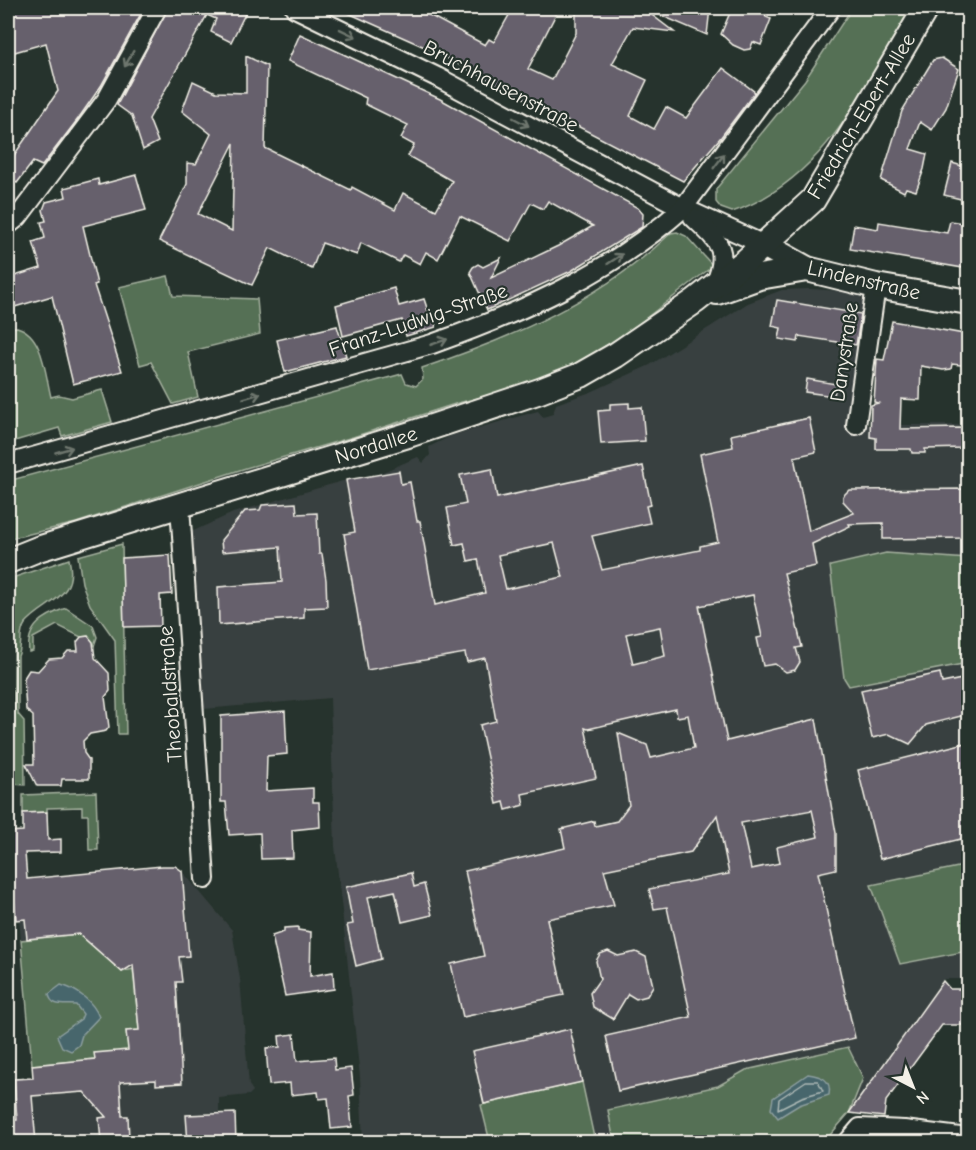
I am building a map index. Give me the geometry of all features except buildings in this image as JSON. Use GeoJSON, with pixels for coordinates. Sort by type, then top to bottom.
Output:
{"type":"FeatureCollection","features":[{"type":"Feature","properties":{"kind":"main road","name":"Friedrich-Ebert-Allee"},"geometry":{"type":"LineString","coordinates":[[764,245],[813,200],[926,8]]}},
{"type":"Feature","properties":{"kind":"main road"},"geometry":{"type":"LineString","coordinates":[[801,265],[790,251],[793,235],[813,200]]}},
{"type":"Feature","properties":{"kind":"main road","name":"Lindenstraße"},"geometry":{"type":"LineString","coordinates":[[764,245],[801,265],[876,286],[969,302]]}},
{"type":"Feature","properties":{"kind":"main road","name":"Nordallee"},"geometry":{"type":"LineString","coordinates":[[8,561],[38,549],[399,438],[581,375],[616,355],[695,301],[764,245]]}},
{"type":"Feature","properties":{"kind":"main road","name":"Nordallee"},"geometry":{"type":"LineString","coordinates":[[695,301],[759,277],[801,265]]}},
{"type":"Feature","properties":{"kind":"main road","name":"Nordallee"},"geometry":{"type":"LineString","coordinates":[[8,554],[38,549]]}},
{"type":"Feature","properties":{"kind":"street"},"geometry":{"type":"LineString","coordinates":[[8,225],[18,217],[107,99],[157,8]]}},
{"type":"Feature","properties":{"kind":"street","name":"Bruchhausenstraße"},"geometry":{"type":"LineString","coordinates":[[295,8],[437,77],[683,208],[764,245]]}},
{"type":"Feature","properties":{"kind":"street","name":"Franz-Ludwig-Straße"},"geometry":{"type":"LineString","coordinates":[[8,464],[321,377],[475,329],[573,286],[652,235],[683,208],[831,8]]}},
{"type":"Feature","properties":{"kind":"street","name":"Bruchhausenstraße"},"geometry":{"type":"LineString","coordinates":[[683,208],[710,233],[722,253],[724,265],[715,285]]}},
{"type":"Feature","properties":{"kind":"street","name":"Danystraße"},"geometry":{"type":"LineString","coordinates":[[856,425],[876,286]]}},
{"type":"Feature","properties":{"kind":"street","name":"Theobaldstraße"},"geometry":{"type":"LineString","coordinates":[[180,506],[205,879]]}},
{"type":"Feature","properties":{"kind":"street"},"geometry":{"type":"LineString","coordinates":[[848,1143],[860,1128],[904,1130],[969,1138]]}},
{"type":"Feature","properties":{"kind":"shaded area"},"geometry":{"type":"Polygon","coordinates":[[[782,290],[843,291],[863,296],[852,425],[968,425],[968,979],[944,979],[849,1113],[824,1142],[363,1142],[360,1077],[335,846],[330,698],[204,709],[189,533],[233,513],[346,480],[376,475],[418,457],[423,463],[430,455],[429,447],[453,435],[538,411],[543,417],[553,414],[556,404],[591,392],[650,365],[748,303],[782,290]]]}},
{"type":"Feature","properties":{"kind":"shaded area"},"geometry":{"type":"Polygon","coordinates":[[[175,866],[182,871],[232,930],[240,979],[249,1085],[253,1091],[249,1095],[219,1098],[219,1113],[187,1115],[188,1142],[19,1142],[14,1079],[33,1077],[19,917],[37,908],[34,878],[175,866]]]}},
{"type":"Feature","properties":{"kind":"green space"},"geometry":{"type":"Polygon","coordinates":[[[852,8],[912,8],[859,98],[840,127],[818,154],[793,178],[765,197],[732,212],[721,208],[716,202],[716,189],[805,80],[852,8]]]}},
{"type":"Feature","properties":{"kind":"green space"},"geometry":{"type":"Polygon","coordinates":[[[677,232],[686,236],[713,266],[632,329],[585,359],[544,378],[246,468],[76,523],[8,539],[8,481],[402,374],[406,383],[416,386],[423,379],[422,368],[489,344],[554,314],[615,278],[671,233],[677,232]]]}},
{"type":"Feature","properties":{"kind":"green space"},"geometry":{"type":"Polygon","coordinates":[[[168,276],[173,296],[257,299],[260,334],[188,352],[198,397],[173,404],[151,362],[140,365],[119,287],[168,276]]]}},
{"type":"Feature","properties":{"kind":"green space"},"geometry":{"type":"Polygon","coordinates":[[[17,327],[26,331],[38,346],[51,397],[59,395],[72,398],[102,390],[112,422],[62,436],[59,428],[8,443],[8,328],[17,327]]]}},
{"type":"Feature","properties":{"kind":"green space"},"geometry":{"type":"Polygon","coordinates":[[[122,544],[126,734],[118,734],[115,640],[90,605],[82,583],[78,556],[122,544]]]}},
{"type":"Feature","properties":{"kind":"green space"},"geometry":{"type":"Polygon","coordinates":[[[886,553],[968,559],[968,692],[963,664],[849,686],[844,678],[830,566],[886,553]]]}},
{"type":"Feature","properties":{"kind":"green space"},"geometry":{"type":"Polygon","coordinates":[[[69,559],[71,572],[69,583],[64,591],[33,616],[22,631],[18,656],[18,714],[24,721],[25,785],[13,784],[15,577],[69,559]]]}},
{"type":"Feature","properties":{"kind":"green space"},"geometry":{"type":"Polygon","coordinates":[[[66,608],[93,626],[97,637],[94,646],[88,636],[81,637],[57,625],[33,638],[33,651],[29,652],[30,635],[38,623],[66,608]]]}},
{"type":"Feature","properties":{"kind":"green space"},"geometry":{"type":"Polygon","coordinates":[[[96,792],[98,850],[89,850],[88,815],[82,815],[82,807],[47,808],[47,812],[23,813],[23,795],[96,792]]]}},
{"type":"Feature","properties":{"kind":"green space"},"geometry":{"type":"Polygon","coordinates":[[[968,865],[968,951],[900,964],[871,885],[968,865]]]}},
{"type":"Feature","properties":{"kind":"green space"},"geometry":{"type":"Polygon","coordinates":[[[79,934],[122,972],[133,969],[139,1030],[126,1031],[129,1054],[95,1053],[95,1059],[32,1065],[21,940],[79,934]]]}},
{"type":"Feature","properties":{"kind":"green space"},"geometry":{"type":"Polygon","coordinates":[[[848,1047],[863,1078],[849,1113],[824,1142],[614,1142],[608,1110],[718,1086],[746,1070],[848,1047]]]}},
{"type":"Feature","properties":{"kind":"green space"},"geometry":{"type":"Polygon","coordinates":[[[582,1082],[595,1142],[490,1142],[481,1105],[582,1082]]]}},
{"type":"Feature","properties":{"kind":"water"},"geometry":{"type":"Polygon","coordinates":[[[61,985],[83,996],[93,1006],[99,1017],[82,1035],[79,1045],[71,1051],[62,1047],[57,1036],[81,1019],[83,1014],[76,1005],[59,1004],[50,998],[49,994],[61,985]]]}},
{"type":"Feature","properties":{"kind":"water"},"geometry":{"type":"Polygon","coordinates":[[[808,1074],[821,1077],[827,1082],[829,1095],[799,1105],[778,1118],[771,1109],[773,1098],[808,1074]]]}}]}
